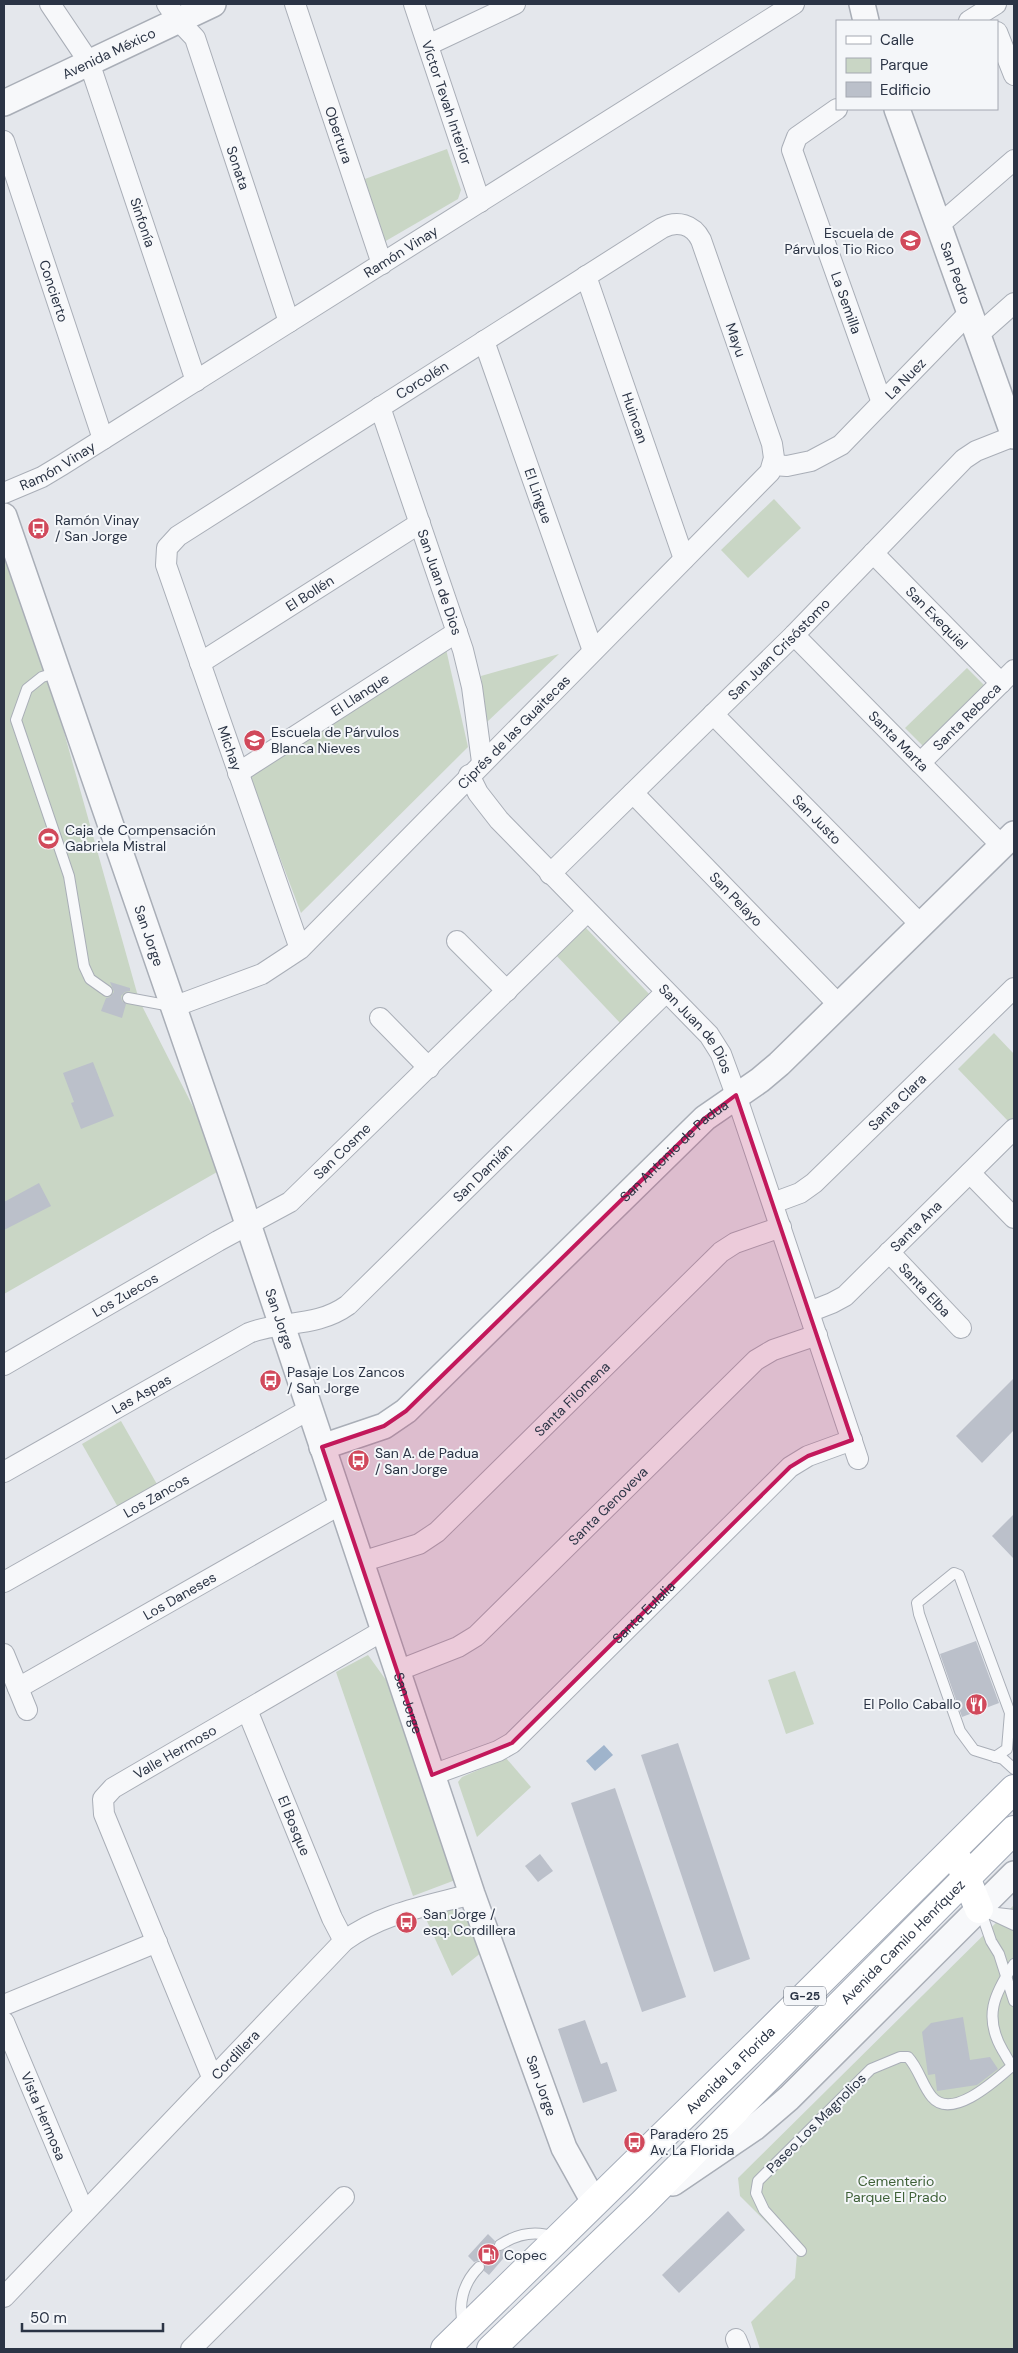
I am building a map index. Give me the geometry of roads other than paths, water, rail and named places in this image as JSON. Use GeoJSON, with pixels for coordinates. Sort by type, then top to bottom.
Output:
{"type":"FeatureCollection","features":[{"type":"Feature","properties":{"kind":"main road","name":"Avenida La Florida"},"geometry":{"type":"LineString","coordinates":[[445,2349],[1014,1789]]}},
{"type":"Feature","properties":{"kind":"main road"},"geometry":{"type":"LineString","coordinates":[[974,1827],[961,1852],[960,1861],[965,1878],[979,1908]]}},
{"type":"Feature","properties":{"kind":"main road","name":"Avenida Camilo Henríquez"},"geometry":{"type":"LineString","coordinates":[[491,2349],[642,2204],[1014,1830]]}},
{"type":"Feature","properties":{"kind":"street","name":"Sinfonía"},"geometry":{"type":"LineString","coordinates":[[50,4],[89,62],[196,381]]}},
{"type":"Feature","properties":{"kind":"street","name":"Avenida México"},"geometry":{"type":"LineString","coordinates":[[4,103],[89,62],[173,12],[213,4]]}},
{"type":"Feature","properties":{"kind":"street","name":"Obertura"},"geometry":{"type":"LineString","coordinates":[[295,4],[382,264]]}},
{"type":"Feature","properties":{"kind":"street","name":"Víctor Tevah Interior"},"geometry":{"type":"LineString","coordinates":[[414,4],[480,202]]}},
{"type":"Feature","properties":{"kind":"street"},"geometry":{"type":"LineString","coordinates":[[428,45],[514,4]]}},
{"type":"Feature","properties":{"kind":"street","name":"Ramón Vinay"},"geometry":{"type":"LineString","coordinates":[[4,493],[42,477],[103,440],[794,4]]}},
{"type":"Feature","properties":{"kind":"street"},"geometry":{"type":"LineString","coordinates":[[862,4],[866,20]]}},
{"type":"Feature","properties":{"kind":"street"},"geometry":{"type":"LineString","coordinates":[[971,20],[992,11]]}},
{"type":"Feature","properties":{"kind":"street","name":"Sonata"},"geometry":{"type":"LineString","coordinates":[[173,12],[195,38],[289,322]]}},
{"type":"Feature","properties":{"kind":"street"},"geometry":{"type":"LineString","coordinates":[[998,35],[1014,76]]}},
{"type":"Feature","properties":{"kind":"street","name":"La Semilla"},"geometry":{"type":"LineString","coordinates":[[836,110],[797,138],[792,146],[793,154],[882,403]]}},
{"type":"Feature","properties":{"kind":"street","name":"San Pedro"},"geometry":{"type":"LineString","coordinates":[[897,110],[978,335],[1006,390],[1014,436]]}},
{"type":"Feature","properties":{"kind":"street","name":"Concierto"},"geometry":{"type":"LineString","coordinates":[[4,141],[103,440]]}},
{"type":"Feature","properties":{"kind":"street"},"geometry":{"type":"LineString","coordinates":[[939,225],[1014,160]]}},
{"type":"Feature","properties":{"kind":"street","name":"Corcolén"},"geometry":{"type":"LineString","coordinates":[[167,548],[178,536],[662,228],[676,223],[683,224]]}},
{"type":"Feature","properties":{"kind":"street","name":"Mayu"},"geometry":{"type":"LineString","coordinates":[[683,224],[694,230],[701,240],[772,444],[773,465]]}},
{"type":"Feature","properties":{"kind":"street","name":"Huincan"},"geometry":{"type":"LineString","coordinates":[[586,276],[684,559]]}},
{"type":"Feature","properties":{"kind":"street"},"geometry":{"type":"LineString","coordinates":[[978,335],[1014,302]]}},
{"type":"Feature","properties":{"kind":"street","name":"La Nuez"},"geometry":{"type":"LineString","coordinates":[[773,465],[786,466],[811,461],[841,445],[970,312]]}},
{"type":"Feature","properties":{"kind":"street","name":"El Lingue"},"geometry":{"type":"LineString","coordinates":[[484,341],[593,650]]}},
{"type":"Feature","properties":{"kind":"street","name":"San Juan de Dios"},"geometry":{"type":"LineString","coordinates":[[380,407],[468,668],[478,793],[498,820],[713,1040],[736,1096],[858,1459]]}},
{"type":"Feature","properties":{"kind":"street","name":"San Juan Crisóstomo"},"geometry":{"type":"LineString","coordinates":[[550,874],[794,635],[964,459],[976,451],[1014,436]]}},
{"type":"Feature","properties":{"kind":"street","name":"Ciprés de las Guaitecas"},"geometry":{"type":"LineString","coordinates":[[173,1007],[262,974],[300,949],[475,769],[764,478],[773,465]]}},
{"type":"Feature","properties":{"kind":"street","name":"San Jorge"},"geometry":{"type":"LineString","coordinates":[[4,516],[248,1224],[472,1894],[564,2148],[594,2202]]}},
{"type":"Feature","properties":{"kind":"street","name":"El Bollén"},"geometry":{"type":"LineString","coordinates":[[200,663],[420,523]]}},
{"type":"Feature","properties":{"kind":"street","name":"Michay"},"geometry":{"type":"LineString","coordinates":[[167,548],[166,565],[300,949]]}},
{"type":"Feature","properties":{"kind":"street","name":"San Exequiel"},"geometry":{"type":"LineString","coordinates":[[873,553],[1008,677]]}},
{"type":"Feature","properties":{"kind":"street","name":"El Llanque"},"geometry":{"type":"LineString","coordinates":[[238,773],[457,632]]}},
{"type":"Feature","properties":{"kind":"street","name":"Santa Marta"},"geometry":{"type":"LineString","coordinates":[[794,635],[920,763],[1008,840]]}},
{"type":"Feature","properties":{"kind":"street","name":"Santa Rebeca"},"geometry":{"type":"LineString","coordinates":[[920,763],[1008,677]]}},
{"type":"Feature","properties":{"kind":"street","name":"San Justo"},"geometry":{"type":"LineString","coordinates":[[713,714],[921,925]]}},
{"type":"Feature","properties":{"kind":"street","name":"San Pelayo"},"geometry":{"type":"LineString","coordinates":[[633,793],[839,1005]]}},
{"type":"Feature","properties":{"kind":"street","name":"San Antonio de Padua"},"geometry":{"type":"LineString","coordinates":[[322,1447],[384,1426],[406,1411],[701,1122],[779,1064],[1008,840]]}},
{"type":"Feature","properties":{"kind":"street","name":"San Cosme"},"geometry":{"type":"LineString","coordinates":[[248,1224],[290,1202],[300,1194],[587,912]]}},
{"type":"Feature","properties":{"kind":"street"},"geometry":{"type":"LineString","coordinates":[[457,941],[507,991]]}},
{"type":"Feature","properties":{"kind":"street","name":"Santa Clara"},"geometry":{"type":"LineString","coordinates":[[773,1203],[800,1193],[814,1183],[1014,988]]}},
{"type":"Feature","properties":{"kind":"street","name":"San Damián"},"geometry":{"type":"LineString","coordinates":[[282,1326],[302,1324],[326,1317],[348,1305],[666,992]]}},
{"type":"Feature","properties":{"kind":"street"},"geometry":{"type":"LineString","coordinates":[[380,1018],[429,1068]]}},
{"type":"Feature","properties":{"kind":"street","name":"Santa Ana"},"geometry":{"type":"LineString","coordinates":[[809,1312],[845,1296],[1014,1129]]}},
{"type":"Feature","properties":{"kind":"street"},"geometry":{"type":"LineString","coordinates":[[970,1173],[1014,1218]]}},
{"type":"Feature","properties":{"kind":"street","name":"Los Zuecos"},"geometry":{"type":"LineString","coordinates":[[4,1365],[248,1224]]}},
{"type":"Feature","properties":{"kind":"street","name":"Santa Filomena"},"geometry":{"type":"LineString","coordinates":[[361,1562],[420,1544],[438,1532],[721,1252],[735,1243],[781,1227]]}},
{"type":"Feature","properties":{"kind":"street","name":"Santa Elba"},"geometry":{"type":"LineString","coordinates":[[889,1252],[961,1328]]}},
{"type":"Feature","properties":{"kind":"street","name":"Las Aspas"},"geometry":{"type":"LineString","coordinates":[[4,1472],[249,1333],[282,1326]]}},
{"type":"Feature","properties":{"kind":"street","name":"Santa Genoveva"},"geometry":{"type":"LineString","coordinates":[[397,1671],[470,1640],[756,1360],[773,1350],[817,1335]]}},
{"type":"Feature","properties":{"kind":"street","name":"Los Zancos"},"geometry":{"type":"LineString","coordinates":[[4,1582],[310,1409]]}},
{"type":"Feature","properties":{"kind":"street","name":"Santa Eulalia"},"geometry":{"type":"LineString","coordinates":[[432,1775],[498,1751],[512,1743],[786,1470],[808,1456],[852,1440]]}},
{"type":"Feature","properties":{"kind":"street","name":"Los Daneses"},"geometry":{"type":"LineString","coordinates":[[18,1688],[341,1504]]}},
{"type":"Feature","properties":{"kind":"street","name":"Valle Hermoso"},"geometry":{"type":"LineString","coordinates":[[212,2077],[104,1814],[103,1799],[113,1788],[384,1630]]}},
{"type":"Feature","properties":{"kind":"street"},"geometry":{"type":"LineString","coordinates":[[4,1654],[27,1710]]}},
{"type":"Feature","properties":{"kind":"street","name":"El Bosque"},"geometry":{"type":"LineString","coordinates":[[247,1710],[332,1918],[344,1941]]}},
{"type":"Feature","properties":{"kind":"street","name":"Avenida Camilo Henríquez"},"geometry":{"type":"LineString","coordinates":[[642,2204],[754,2128],[773,2112],[1014,1874]]}},
{"type":"Feature","properties":{"kind":"street","name":"Cordillera"},"geometry":{"type":"LineString","coordinates":[[4,2297],[212,2077],[344,1941],[369,1924],[385,1918],[472,1894]]}},
{"type":"Feature","properties":{"kind":"street"},"geometry":{"type":"LineString","coordinates":[[4,2004],[156,1942]]}},
{"type":"Feature","properties":{"kind":"street","name":"Vista Hermosa"},"geometry":{"type":"LineString","coordinates":[[4,2022],[84,2212]]}},
{"type":"Feature","properties":{"kind":"street"},"geometry":{"type":"LineString","coordinates":[[200,2346],[344,2197]]}},
{"type":"Feature","properties":{"kind":"street","name":"Cordillera"},"geometry":{"type":"LineString","coordinates":[[4,2278],[32,2267]]}},
{"type":"Feature","properties":{"kind":"lane"},"geometry":{"type":"LineString","coordinates":[[58,672],[42,677],[27,689],[16,720],[69,876],[84,966],[90,980],[108,991]]}},
{"type":"Feature","properties":{"kind":"lane"},"geometry":{"type":"LineString","coordinates":[[128,998],[173,1007]]}},
{"type":"Feature","properties":{"kind":"lane"},"geometry":{"type":"LineString","coordinates":[[995,1757],[1007,1748],[1010,1713],[959,1575],[954,1573],[917,1603],[919,1614],[960,1731],[974,1750],[995,1757],[1003,1759],[1014,1769]]}},
{"type":"Feature","properties":{"kind":"lane"},"geometry":{"type":"LineString","coordinates":[[979,1908],[1014,1915]]}},
{"type":"Feature","properties":{"kind":"lane"},"geometry":{"type":"LineString","coordinates":[[979,1908],[1014,1925]]}},
{"type":"Feature","properties":{"kind":"lane"},"geometry":{"type":"LineString","coordinates":[[979,1908],[991,1941],[999,1954],[1014,2001]]}},
{"type":"Feature","properties":{"kind":"lane"},"geometry":{"type":"LineString","coordinates":[[1013,2067],[998,2042],[991,2013],[995,1996],[1014,1964]]}},
{"type":"Feature","properties":{"kind":"lane","name":"Paseo Los Magnolios"},"geometry":{"type":"LineString","coordinates":[[801,2251],[764,2210],[756,2193],[758,2181],[871,2069],[900,2057],[908,2057],[915,2065],[931,2096],[937,2102],[944,2104],[960,2101],[982,2092],[1013,2067]]}},
{"type":"Feature","properties":{"kind":"lane"},"geometry":{"type":"LineString","coordinates":[[500,2245],[526,2234],[548,2234],[558,2238]]}},
{"type":"Feature","properties":{"kind":"lane"},"geometry":{"type":"LineString","coordinates":[[464,2330],[461,2320],[461,2300],[468,2281],[479,2266]]}},
{"type":"Feature","properties":{"kind":"water"},"geometry":{"type":"Polygon","coordinates":[[[604,1745],[613,1755],[595,1771],[586,1761],[604,1745]]]}},
{"type":"Feature","properties":{"kind":"place","name":"Escuela de Párvulos Tio Rico"},"geometry":{"type":"Point","coordinates":[910,241]}},
{"type":"Feature","properties":{"kind":"place","name":"Ramón Vinay / San Jorge"},"geometry":{"type":"Point","coordinates":[39,528]}},
{"type":"Feature","properties":{"kind":"place","name":"Escuela de Párvulos Blanca Nieves"},"geometry":{"type":"Point","coordinates":[255,740]}},
{"type":"Feature","properties":{"kind":"place","name":"Caja de Compensación Gabriela Mistral"},"geometry":{"type":"Point","coordinates":[49,838]}},
{"type":"Feature","properties":{"kind":"place","name":"Pasaje Los Zancos / San Jorge"},"geometry":{"type":"Point","coordinates":[271,1380]}},
{"type":"Feature","properties":{"kind":"place","name":"San A. de Padua / San Jorge"},"geometry":{"type":"Point","coordinates":[359,1461]}},
{"type":"Feature","properties":{"kind":"place","name":"El Pollo Caballo"},"geometry":{"type":"Point","coordinates":[977,1704]}},
{"type":"Feature","properties":{"kind":"place","name":"San Jorge / esq. Cordillera"},"geometry":{"type":"Point","coordinates":[407,1922]}},
{"type":"Feature","properties":{"kind":"place","name":"Paradero 25 Av. La Florida"},"geometry":{"type":"Point","coordinates":[634,2142]}},
{"type":"Feature","properties":{"kind":"place","name":"Copec"},"geometry":{"type":"Point","coordinates":[488,2255]}},
{"type":"Feature","properties":{"kind":"park label","name":"Cementerio Parque El Prado"},"geometry":{"type":"Point","coordinates":[896,2190]}}]}
